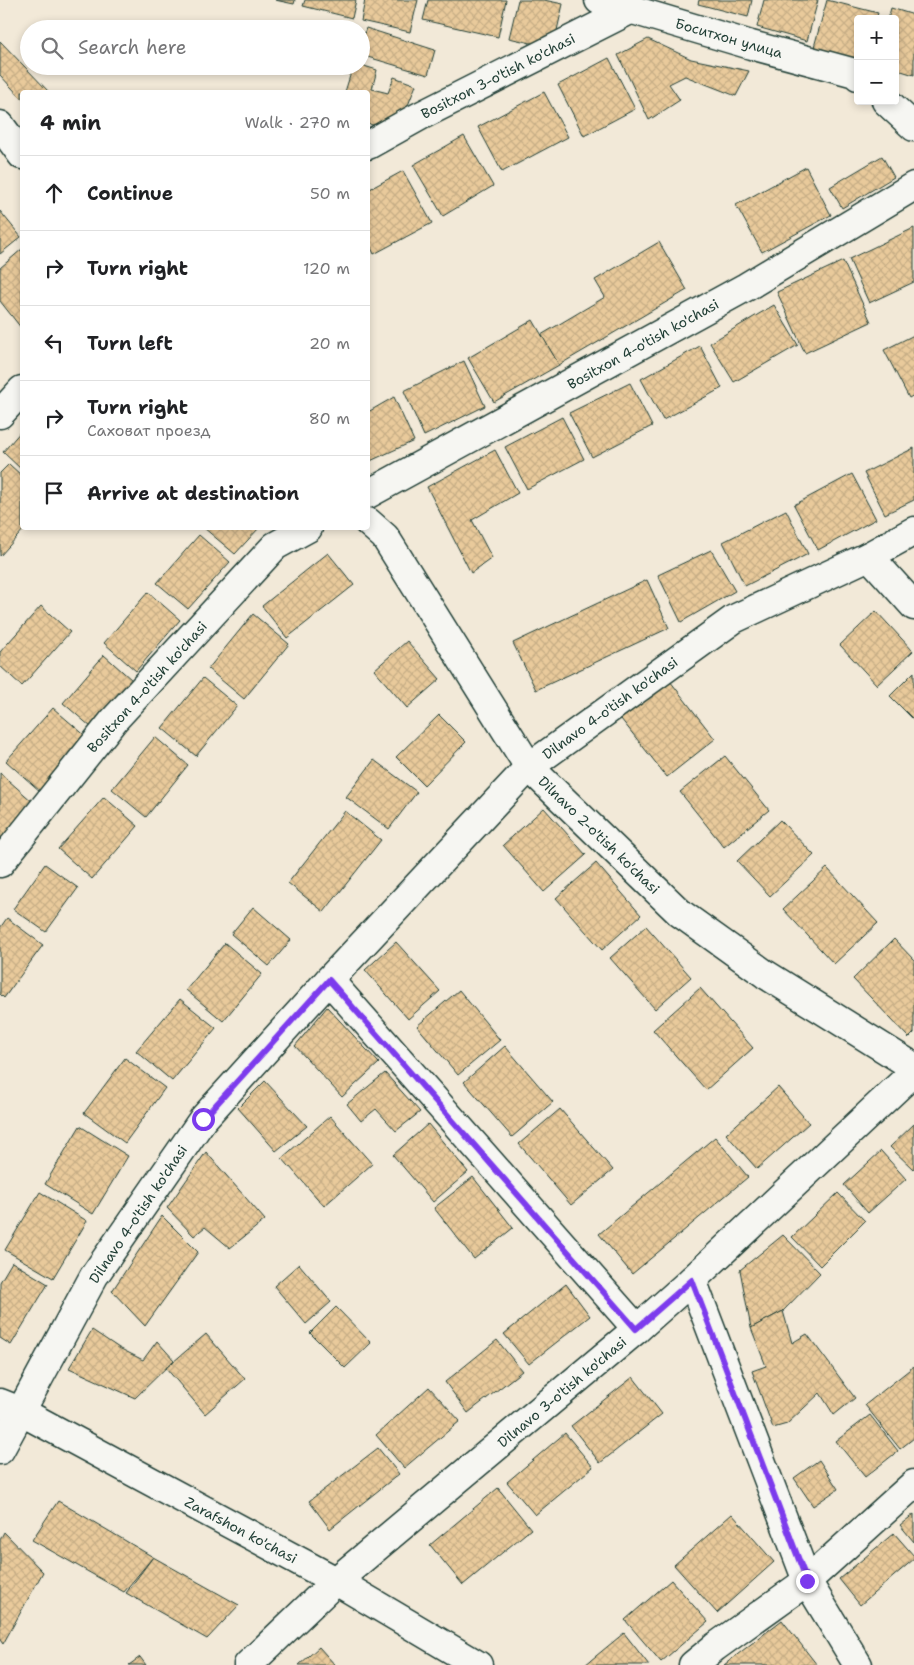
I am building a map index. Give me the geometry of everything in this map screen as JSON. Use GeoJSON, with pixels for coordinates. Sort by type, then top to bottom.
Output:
{"type":"FeatureCollection","features":[{"type":"Feature","properties":{"kind":"street","name":"Боситхон улица"},"geometry":{"type":"LineString","coordinates":[[600,0],[854,73]]}},
{"type":"Feature","properties":{"kind":"street","name":"Bositxon 3-o'tish ko'chasi"},"geometry":{"type":"LineString","coordinates":[[370,144],[420,116],[630,10]]}},
{"type":"Feature","properties":{"kind":"street"},"geometry":{"type":"LineString","coordinates":[[890,105],[914,127]]}},
{"type":"Feature","properties":{"kind":"street"},"geometry":{"type":"LineString","coordinates":[[0,125],[20,152]]}},
{"type":"Feature","properties":{"kind":"street","name":"Bositxon 4-o'tish ko'chasi"},"geometry":{"type":"LineString","coordinates":[[370,493],[746,287],[914,186]]}},
{"type":"Feature","properties":{"kind":"street"},"geometry":{"type":"LineString","coordinates":[[0,414],[20,392]]}},
{"type":"Feature","properties":{"kind":"street","name":"Dilnavo 2-o'tish ko'chasi"},"geometry":{"type":"LineString","coordinates":[[370,524],[385,536],[529,768],[680,913],[765,974],[914,1067]]}},
{"type":"Feature","properties":{"kind":"street","name":"Bositxon 4-o'tish ko'chasi"},"geometry":{"type":"LineString","coordinates":[[0,862],[121,713],[275,546],[304,530]]}},
{"type":"Feature","properties":{"kind":"street","name":"Dilnavo 4-o'tish ko'chasi"},"geometry":{"type":"LineString","coordinates":[[0,1450],[10,1407],[94,1276],[203,1119],[329,980],[529,768],[734,618],[869,556],[914,531]]}},
{"type":"Feature","properties":{"kind":"street"},"geometry":{"type":"LineString","coordinates":[[869,556],[914,606]]}},
{"type":"Feature","properties":{"kind":"street"},"geometry":{"type":"LineString","coordinates":[[329,980],[636,1329]]}},
{"type":"Feature","properties":{"kind":"street","name":"Dilnavo 3-o'tish ko'chasi"},"geometry":{"type":"LineString","coordinates":[[248,1665],[336,1581],[692,1280],[914,1072]]}},
{"type":"Feature","properties":{"kind":"street"},"geometry":{"type":"LineString","coordinates":[[692,1280],[807,1581],[858,1665]]}},
{"type":"Feature","properties":{"kind":"street","name":"Zarafshon ko'chasi"},"geometry":{"type":"LineString","coordinates":[[10,1407],[336,1581],[478,1665]]}},
{"type":"Feature","properties":{"kind":"street"},"geometry":{"type":"LineString","coordinates":[[693,1665],[807,1581],[914,1484]]}},
{"type":"Feature","properties":{"kind":"building"},"geometry":{"type":"Polygon","coordinates":[[[275,0],[295,0],[294,4],[275,0]]]}},
{"type":"Feature","properties":{"kind":"building"},"geometry":{"type":"Polygon","coordinates":[[[305,0],[356,0],[352,18],[303,6],[305,0]]]}},
{"type":"Feature","properties":{"kind":"building"},"geometry":{"type":"Polygon","coordinates":[[[365,0],[418,0],[410,32],[370,23],[370,20],[361,20],[365,0]]]}},
{"type":"Feature","properties":{"kind":"building"},"geometry":{"type":"Polygon","coordinates":[[[428,0],[506,0],[498,37],[423,20],[428,0]]]}},
{"type":"Feature","properties":{"kind":"building"},"geometry":{"type":"Polygon","coordinates":[[[518,0],[544,0],[563,4],[553,48],[509,38],[518,0]]]}},
{"type":"Feature","properties":{"kind":"building"},"geometry":{"type":"Polygon","coordinates":[[[699,0],[752,0],[748,17],[698,4],[699,0]]]}},
{"type":"Feature","properties":{"kind":"building"},"geometry":{"type":"Polygon","coordinates":[[[764,0],[818,0],[807,41],[757,27],[764,0]]]}},
{"type":"Feature","properties":{"kind":"building"},"geometry":{"type":"Polygon","coordinates":[[[827,0],[878,13],[877,15],[854,15],[854,58],[814,47],[827,0]]]}},
{"type":"Feature","properties":{"kind":"building"},"geometry":{"type":"Polygon","coordinates":[[[891,8],[914,15],[914,75],[899,70],[899,15],[889,15],[891,8]]]}},
{"type":"Feature","properties":{"kind":"building"},"geometry":{"type":"Polygon","coordinates":[[[370,29],[435,50],[428,75],[370,58],[370,29]]]}},
{"type":"Feature","properties":{"kind":"building"},"geometry":{"type":"Polygon","coordinates":[[[648,39],[691,59],[749,71],[736,96],[685,76],[669,84],[680,100],[649,120],[618,55],[648,39]]]}},
{"type":"Feature","properties":{"kind":"building"},"geometry":{"type":"Polygon","coordinates":[[[0,41],[20,62],[20,75],[33,75],[47,90],[20,90],[20,97],[0,75],[0,41]]]}},
{"type":"Feature","properties":{"kind":"building"},"geometry":{"type":"Polygon","coordinates":[[[609,58],[635,109],[584,136],[558,85],[609,58]]]}},
{"type":"Feature","properties":{"kind":"building"},"geometry":{"type":"Polygon","coordinates":[[[370,68],[377,70],[372,89],[388,93],[394,77],[416,85],[403,118],[372,125],[370,124],[370,90],[346,90],[350,75],[370,75],[370,68]]]}},
{"type":"Feature","properties":{"kind":"building"},"geometry":{"type":"Polygon","coordinates":[[[544,92],[568,137],[502,172],[478,127],[544,92]]]}},
{"type":"Feature","properties":{"kind":"building"},"geometry":{"type":"Polygon","coordinates":[[[464,136],[493,186],[443,216],[413,165],[464,136]]]}},
{"type":"Feature","properties":{"kind":"building"},"geometry":{"type":"Polygon","coordinates":[[[882,156],[894,177],[842,208],[830,187],[882,156]]]}},
{"type":"Feature","properties":{"kind":"building"},"geometry":{"type":"Polygon","coordinates":[[[806,167],[831,215],[762,252],[736,205],[806,167]]]}},
{"type":"Feature","properties":{"kind":"building"},"geometry":{"type":"Polygon","coordinates":[[[403,171],[432,223],[374,254],[370,245],[370,189],[403,171]]]}},
{"type":"Feature","properties":{"kind":"building"},"geometry":{"type":"Polygon","coordinates":[[[0,211],[20,238],[0,254],[0,211]]]}},
{"type":"Feature","properties":{"kind":"building"},"geometry":{"type":"Polygon","coordinates":[[[914,228],[914,282],[869,303],[849,259],[914,228]]]}},
{"type":"Feature","properties":{"kind":"building"},"geometry":{"type":"Polygon","coordinates":[[[659,242],[687,290],[559,365],[541,335],[605,297],[595,280],[659,242]]]}},
{"type":"Feature","properties":{"kind":"building"},"geometry":{"type":"Polygon","coordinates":[[[20,251],[20,326],[0,301],[0,268],[20,251]]]}},
{"type":"Feature","properties":{"kind":"building"},"geometry":{"type":"Polygon","coordinates":[[[843,261],[871,322],[805,353],[777,292],[843,261]]]}},
{"type":"Feature","properties":{"kind":"building"},"geometry":{"type":"Polygon","coordinates":[[[774,305],[798,345],[734,382],[710,343],[774,305]]]}},
{"type":"Feature","properties":{"kind":"building"},"geometry":{"type":"Polygon","coordinates":[[[533,320],[559,365],[494,402],[468,358],[533,320]]]}},
{"type":"Feature","properties":{"kind":"building"},"geometry":{"type":"Polygon","coordinates":[[[914,335],[914,395],[909,398],[884,350],[914,335]]]}},
{"type":"Feature","properties":{"kind":"building"},"geometry":{"type":"Polygon","coordinates":[[[700,346],[722,388],[663,420],[641,379],[700,346]]]}},
{"type":"Feature","properties":{"kind":"building"},"geometry":{"type":"Polygon","coordinates":[[[464,361],[485,406],[424,436],[404,391],[464,361]]]}},
{"type":"Feature","properties":{"kind":"building"},"geometry":{"type":"Polygon","coordinates":[[[630,383],[652,426],[592,457],[569,413],[630,383]]]}},
{"type":"Feature","properties":{"kind":"building"},"geometry":{"type":"Polygon","coordinates":[[[394,397],[414,441],[370,461],[370,411],[394,397]]]}},
{"type":"Feature","properties":{"kind":"building"},"geometry":{"type":"Polygon","coordinates":[[[562,417],[584,459],[527,489],[505,447],[562,417]]]}},
{"type":"Feature","properties":{"kind":"building"},"geometry":{"type":"Polygon","coordinates":[[[20,432],[20,468],[3,452],[20,432]]]}},
{"type":"Feature","properties":{"kind":"building"},"geometry":{"type":"Polygon","coordinates":[[[914,448],[914,500],[885,514],[864,473],[914,448]]]}},
{"type":"Feature","properties":{"kind":"building"},"geometry":{"type":"Polygon","coordinates":[[[495,450],[518,493],[472,520],[492,558],[471,573],[427,487],[495,450]]]}},
{"type":"Feature","properties":{"kind":"building"},"geometry":{"type":"Polygon","coordinates":[[[9,464],[20,474],[20,530],[23,530],[0,556],[0,473],[9,464]]]}},
{"type":"Feature","properties":{"kind":"building"},"geometry":{"type":"Polygon","coordinates":[[[852,474],[876,519],[818,550],[794,505],[852,474]]]}},
{"type":"Feature","properties":{"kind":"building"},"geometry":{"type":"Polygon","coordinates":[[[786,510],[808,554],[745,586],[723,542],[786,510]]]}},
{"type":"Feature","properties":{"kind":"building"},"geometry":{"type":"Polygon","coordinates":[[[206,530],[257,530],[235,554],[206,530]]]}},
{"type":"Feature","properties":{"kind":"building"},"geometry":{"type":"Polygon","coordinates":[[[199,535],[230,562],[188,609],[157,583],[199,535]]]}},
{"type":"Feature","properties":{"kind":"building"},"geometry":{"type":"Polygon","coordinates":[[[711,550],[735,591],[681,622],[658,575],[711,550]]]}},
{"type":"Feature","properties":{"kind":"building"},"geometry":{"type":"Polygon","coordinates":[[[328,553],[354,585],[287,638],[262,606],[328,553]]]}},
{"type":"Feature","properties":{"kind":"building"},"geometry":{"type":"Polygon","coordinates":[[[647,580],[669,628],[536,690],[513,643],[647,580]]]}},
{"type":"Feature","properties":{"kind":"building"},"geometry":{"type":"Polygon","coordinates":[[[148,592],[180,620],[136,671],[104,643],[148,592]]]}},
{"type":"Feature","properties":{"kind":"building"},"geometry":{"type":"Polygon","coordinates":[[[41,606],[70,632],[22,686],[0,666],[0,652],[41,606]]]}},
{"type":"Feature","properties":{"kind":"building"},"geometry":{"type":"Polygon","coordinates":[[[876,611],[913,651],[877,685],[840,645],[876,611]]]}},
{"type":"Feature","properties":{"kind":"building"},"geometry":{"type":"Polygon","coordinates":[[[253,614],[289,644],[244,699],[208,669],[253,614]]]}},
{"type":"Feature","properties":{"kind":"building"},"geometry":{"type":"Polygon","coordinates":[[[407,641],[440,679],[407,708],[374,670],[407,641]]]}},
{"type":"Feature","properties":{"kind":"building"},"geometry":{"type":"Polygon","coordinates":[[[104,655],[132,680],[91,727],[63,703],[104,655]]]}},
{"type":"Feature","properties":{"kind":"building"},"geometry":{"type":"Polygon","coordinates":[[[914,672],[914,720],[890,696],[914,672]]]}},
{"type":"Feature","properties":{"kind":"building"},"geometry":{"type":"Polygon","coordinates":[[[203,678],[237,706],[196,756],[162,728],[203,678]]]}},
{"type":"Feature","properties":{"kind":"building"},"geometry":{"type":"Polygon","coordinates":[[[670,681],[715,739],[667,777],[621,719],[670,681]]]}},
{"type":"Feature","properties":{"kind":"building"},"geometry":{"type":"Polygon","coordinates":[[[53,708],[88,738],[41,792],[6,761],[53,708]]]}},
{"type":"Feature","properties":{"kind":"building"},"geometry":{"type":"Polygon","coordinates":[[[439,715],[466,742],[424,785],[396,757],[439,715]]]}},
{"type":"Feature","properties":{"kind":"building"},"geometry":{"type":"Polygon","coordinates":[[[155,737],[188,765],[146,817],[112,789],[155,737]]]}},
{"type":"Feature","properties":{"kind":"building"},"geometry":{"type":"Polygon","coordinates":[[[725,756],[769,810],[724,847],[680,792],[725,756]]]}},
{"type":"Feature","properties":{"kind":"building"},"geometry":{"type":"Polygon","coordinates":[[[374,760],[417,792],[389,829],[346,797],[374,760]]]}},
{"type":"Feature","properties":{"kind":"building"},"geometry":{"type":"Polygon","coordinates":[[[0,773],[33,802],[0,841],[0,773]]]}},
{"type":"Feature","properties":{"kind":"building"},"geometry":{"type":"Polygon","coordinates":[[[104,797],[138,826],[92,879],[58,849],[104,797]]]}},
{"type":"Feature","properties":{"kind":"building"},"geometry":{"type":"Polygon","coordinates":[[[544,808],[586,855],[544,892],[503,845],[544,808]]]}},
{"type":"Feature","properties":{"kind":"building"},"geometry":{"type":"Polygon","coordinates":[[[345,811],[381,840],[324,912],[288,883],[345,811]]]}},
{"type":"Feature","properties":{"kind":"building"},"geometry":{"type":"Polygon","coordinates":[[[780,820],[814,855],[770,896],[737,861],[780,820]]]}},
{"type":"Feature","properties":{"kind":"building"},"geometry":{"type":"Polygon","coordinates":[[[596,863],[641,915],[602,950],[556,898],[596,863]]]}},
{"type":"Feature","properties":{"kind":"building"},"geometry":{"type":"Polygon","coordinates":[[[45,864],[78,888],[46,932],[13,909],[45,864]]]}},
{"type":"Feature","properties":{"kind":"building"},"geometry":{"type":"Polygon","coordinates":[[[827,868],[878,923],[834,964],[783,909],[827,868]]]}},
{"type":"Feature","properties":{"kind":"building"},"geometry":{"type":"Polygon","coordinates":[[[253,907],[291,940],[269,966],[231,934],[253,907]]]}},
{"type":"Feature","properties":{"kind":"building"},"geometry":{"type":"Polygon","coordinates":[[[7,918],[43,945],[4,998],[0,994],[0,928],[7,918]]]}},
{"type":"Feature","properties":{"kind":"building"},"geometry":{"type":"Polygon","coordinates":[[[646,926],[691,977],[655,1009],[610,958],[646,926]]]}},
{"type":"Feature","properties":{"kind":"building"},"geometry":{"type":"Polygon","coordinates":[[[894,939],[914,960],[914,1033],[909,1038],[853,979],[894,939]]]}},
{"type":"Feature","properties":{"kind":"building"},"geometry":{"type":"Polygon","coordinates":[[[396,942],[440,991],[408,1019],[365,970],[396,942]]]}},
{"type":"Feature","properties":{"kind":"building"},"geometry":{"type":"Polygon","coordinates":[[[225,943],[262,974],[223,1021],[186,990],[225,943]]]}},
{"type":"Feature","properties":{"kind":"building"},"geometry":{"type":"Polygon","coordinates":[[[700,988],[753,1048],[706,1090],[653,1030],[700,988]]]}},
{"type":"Feature","properties":{"kind":"building"},"geometry":{"type":"Polygon","coordinates":[[[459,990],[500,1040],[458,1075],[417,1026],[459,990]]]}},
{"type":"Feature","properties":{"kind":"building"},"geometry":{"type":"Polygon","coordinates":[[[180,999],[216,1028],[172,1081],[136,1051],[180,999]]]}},
{"type":"Feature","properties":{"kind":"building"},"geometry":{"type":"Polygon","coordinates":[[[327,1007],[379,1063],[342,1097],[295,1046],[327,1007]]]}},
{"type":"Feature","properties":{"kind":"building"},"geometry":{"type":"Polygon","coordinates":[[[505,1046],[553,1102],[512,1137],[464,1082],[505,1046]]]}},
{"type":"Feature","properties":{"kind":"building"},"geometry":{"type":"Polygon","coordinates":[[[125,1058],[165,1088],[125,1143],[84,1113],[125,1058]]]}},
{"type":"Feature","properties":{"kind":"building"},"geometry":{"type":"Polygon","coordinates":[[[385,1073],[420,1112],[396,1131],[376,1109],[361,1121],[347,1104],[385,1073]]]}},
{"type":"Feature","properties":{"kind":"building"},"geometry":{"type":"Polygon","coordinates":[[[265,1081],[307,1126],[276,1151],[238,1108],[265,1081]]]}},
{"type":"Feature","properties":{"kind":"building"},"geometry":{"type":"Polygon","coordinates":[[[778,1087],[809,1123],[757,1169],[726,1134],[778,1087]]]}},
{"type":"Feature","properties":{"kind":"building"},"geometry":{"type":"Polygon","coordinates":[[[560,1109],[613,1170],[571,1205],[519,1144],[560,1109]]]}},
{"type":"Feature","properties":{"kind":"building"},"geometry":{"type":"Polygon","coordinates":[[[330,1116],[372,1164],[324,1206],[282,1158],[330,1116]]]}},
{"type":"Feature","properties":{"kind":"building"},"geometry":{"type":"Polygon","coordinates":[[[428,1124],[468,1172],[433,1202],[393,1155],[428,1124]]]}},
{"type":"Feature","properties":{"kind":"building"},"geometry":{"type":"Polygon","coordinates":[[[914,1124],[914,1168],[913,1169],[890,1147],[914,1124]]]}},
{"type":"Feature","properties":{"kind":"building"},"geometry":{"type":"Polygon","coordinates":[[[80,1126],[128,1156],[93,1214],[45,1184],[80,1126]]]}},
{"type":"Feature","properties":{"kind":"building"},"geometry":{"type":"Polygon","coordinates":[[[715,1137],[748,1177],[632,1274],[599,1234],[715,1137]]]}},
{"type":"Feature","properties":{"kind":"building"},"geometry":{"type":"Polygon","coordinates":[[[881,1151],[906,1179],[868,1213],[844,1185],[881,1151]]]}},
{"type":"Feature","properties":{"kind":"building"},"geometry":{"type":"Polygon","coordinates":[[[206,1152],[265,1220],[230,1248],[205,1227],[194,1236],[167,1208],[206,1152]]]}},
{"type":"Feature","properties":{"kind":"building"},"geometry":{"type":"Polygon","coordinates":[[[473,1177],[513,1228],[474,1259],[434,1208],[473,1177]]]}},
{"type":"Feature","properties":{"kind":"building"},"geometry":{"type":"Polygon","coordinates":[[[40,1192],[87,1221],[53,1278],[5,1250],[40,1192]]]}},
{"type":"Feature","properties":{"kind":"building"},"geometry":{"type":"Polygon","coordinates":[[[838,1193],[865,1221],[820,1266],[792,1237],[838,1193]]]}},
{"type":"Feature","properties":{"kind":"building"},"geometry":{"type":"Polygon","coordinates":[[[162,1216],[198,1252],[145,1326],[112,1291],[162,1216]]]}},
{"type":"Feature","properties":{"kind":"building"},"geometry":{"type":"Polygon","coordinates":[[[783,1235],[820,1273],[783,1311],[751,1328],[740,1270],[783,1235]]]}},
{"type":"Feature","properties":{"kind":"building"},"geometry":{"type":"Polygon","coordinates":[[[12,1262],[48,1284],[11,1345],[0,1338],[0,1282],[12,1262]]]}},
{"type":"Feature","properties":{"kind":"building"},"geometry":{"type":"Polygon","coordinates":[[[299,1264],[331,1302],[306,1324],[274,1286],[299,1264]]]}},
{"type":"Feature","properties":{"kind":"building"},"geometry":{"type":"Polygon","coordinates":[[[566,1284],[590,1316],[529,1364],[504,1334],[566,1284]]]}},
{"type":"Feature","properties":{"kind":"building"},"geometry":{"type":"Polygon","coordinates":[[[336,1307],[371,1343],[345,1368],[310,1333],[336,1307]]]}},
{"type":"Feature","properties":{"kind":"building"},"geometry":{"type":"Polygon","coordinates":[[[783,1311],[792,1343],[807,1334],[855,1398],[834,1415],[820,1393],[787,1424],[773,1428],[752,1371],[766,1366],[751,1328],[783,1311]]]}},
{"type":"Feature","properties":{"kind":"building"},"geometry":{"type":"Polygon","coordinates":[[[92,1330],[119,1348],[143,1360],[157,1341],[174,1360],[135,1398],[69,1368],[92,1330]]]}},
{"type":"Feature","properties":{"kind":"building"},"geometry":{"type":"Polygon","coordinates":[[[206,1334],[245,1379],[205,1414],[166,1368],[206,1334]]]}},
{"type":"Feature","properties":{"kind":"building"},"geometry":{"type":"Polygon","coordinates":[[[497,1340],[522,1371],[468,1413],[445,1382],[497,1340]]]}},
{"type":"Feature","properties":{"kind":"building"},"geometry":{"type":"Polygon","coordinates":[[[914,1366],[914,1438],[900,1449],[865,1405],[914,1366]]]}},
{"type":"Feature","properties":{"kind":"building"},"geometry":{"type":"Polygon","coordinates":[[[633,1377],[662,1414],[600,1463],[571,1426],[633,1377]]]}},
{"type":"Feature","properties":{"kind":"building"},"geometry":{"type":"Polygon","coordinates":[[[429,1387],[460,1421],[404,1468],[376,1435],[429,1387]]]}},
{"type":"Feature","properties":{"kind":"building"},"geometry":{"type":"Polygon","coordinates":[[[870,1415],[898,1451],[865,1477],[836,1441],[870,1415]]]}},
{"type":"Feature","properties":{"kind":"building"},"geometry":{"type":"Polygon","coordinates":[[[565,1433],[593,1467],[535,1515],[507,1482],[565,1433]]]}},
{"type":"Feature","properties":{"kind":"building"},"geometry":{"type":"Polygon","coordinates":[[[378,1448],[399,1474],[330,1529],[309,1501],[378,1448]]]}},
{"type":"Feature","properties":{"kind":"building"},"geometry":{"type":"Polygon","coordinates":[[[819,1460],[838,1489],[813,1506],[794,1478],[819,1460]]]}},
{"type":"Feature","properties":{"kind":"building"},"geometry":{"type":"Polygon","coordinates":[[[498,1488],[531,1529],[463,1585],[430,1545],[498,1488]]]}},
{"type":"Feature","properties":{"kind":"building"},"geometry":{"type":"Polygon","coordinates":[[[58,1501],[153,1557],[124,1592],[32,1540],[58,1501]]]}},
{"type":"Feature","properties":{"kind":"building"},"geometry":{"type":"Polygon","coordinates":[[[732,1514],[774,1562],[717,1613],[674,1565],[732,1514]]]}},
{"type":"Feature","properties":{"kind":"building"},"geometry":{"type":"Polygon","coordinates":[[[914,1514],[914,1542],[900,1525],[914,1514]]]}},
{"type":"Feature","properties":{"kind":"building"},"geometry":{"type":"Polygon","coordinates":[[[4,1532],[43,1572],[3,1644],[0,1640],[0,1540],[4,1532]]]}},
{"type":"Feature","properties":{"kind":"building"},"geometry":{"type":"Polygon","coordinates":[[[894,1533],[914,1556],[914,1559],[860,1605],[839,1579],[894,1533]]]}},
{"type":"Feature","properties":{"kind":"building"},"geometry":{"type":"Polygon","coordinates":[[[153,1557],[239,1605],[207,1639],[126,1593],[153,1557]]]}},
{"type":"Feature","properties":{"kind":"building"},"geometry":{"type":"Polygon","coordinates":[[[671,1580],[708,1622],[661,1662],[625,1620],[671,1580]]]}},
{"type":"Feature","properties":{"kind":"building"},"geometry":{"type":"Polygon","coordinates":[[[782,1620],[817,1665],[724,1665],[782,1620]]]}},
{"type":"Feature","properties":{"kind":"building"},"geometry":{"type":"Polygon","coordinates":[[[624,1633],[649,1665],[585,1665],[624,1633]]]}},
{"type":"Feature","properties":{"kind":"building"},"geometry":{"type":"Polygon","coordinates":[[[319,1647],[335,1665],[299,1665],[319,1647]]]}},
{"type":"Feature","properties":{"kind":"building"},"geometry":{"type":"Polygon","coordinates":[[[140,1657],[146,1665],[129,1665],[140,1657]]]}},
{"type":"Feature","properties":{"kind":"route"},"geometry":{"type":"LineString","coordinates":[[203,1119],[329,980],[636,1329],[692,1280],[807,1581]]}}]}
